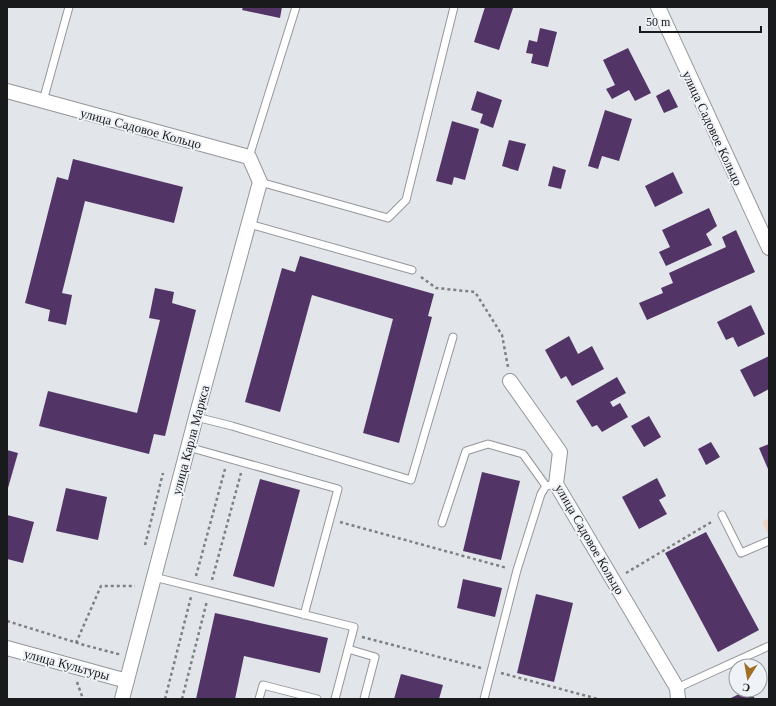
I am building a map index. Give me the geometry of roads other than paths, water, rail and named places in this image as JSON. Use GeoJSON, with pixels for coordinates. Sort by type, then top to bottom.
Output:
{"type":"FeatureCollection","features":[{"type":"Feature","properties":{"kind":"street","name":"улица Садовое Кольцо"},"geometry":{"type":"LineString","coordinates":[[658,7],[769,248]]}},
{"type":"Feature","properties":{"kind":"street","name":"улица Садовое Кольцо"},"geometry":{"type":"LineString","coordinates":[[7,91],[249,157]]}},
{"type":"Feature","properties":{"kind":"street"},"geometry":{"type":"LineString","coordinates":[[249,157],[260,182]]}},
{"type":"Feature","properties":{"kind":"street","name":"улица Карла Маркса"},"geometry":{"type":"LineString","coordinates":[[122,699],[196,417],[260,182]]}},
{"type":"Feature","properties":{"kind":"street","name":"улица Садовое Кольцо"},"geometry":{"type":"LineString","coordinates":[[510,381],[560,452],[551,485],[613,580],[678,694]]}},
{"type":"Feature","properties":{"kind":"street","name":"улица Культуры"},"geometry":{"type":"LineString","coordinates":[[7,648],[126,681]]}},
{"type":"Feature","properties":{"kind":"lane"},"geometry":{"type":"LineString","coordinates":[[43,101],[69,7]]}},
{"type":"Feature","properties":{"kind":"lane"},"geometry":{"type":"LineString","coordinates":[[249,157],[296,7]]}},
{"type":"Feature","properties":{"kind":"lane"},"geometry":{"type":"LineString","coordinates":[[260,182],[388,218],[406,200],[454,7]]}},
{"type":"Feature","properties":{"kind":"lane"},"geometry":{"type":"LineString","coordinates":[[249,224],[412,270]]}},
{"type":"Feature","properties":{"kind":"lane"},"geometry":{"type":"LineString","coordinates":[[196,417],[232,426],[411,480],[453,337]]}},
{"type":"Feature","properties":{"kind":"lane"},"geometry":{"type":"LineString","coordinates":[[442,523],[466,451],[488,444],[523,454],[551,485],[541,494],[517,570],[484,699]]}},
{"type":"Feature","properties":{"kind":"lane"},"geometry":{"type":"LineString","coordinates":[[188,447],[338,489],[304,615]]}},
{"type":"Feature","properties":{"kind":"lane"},"geometry":{"type":"LineString","coordinates":[[722,515],[741,553],[769,540]]}},
{"type":"Feature","properties":{"kind":"lane"},"geometry":{"type":"LineString","coordinates":[[154,576],[354,627],[335,699]]}},
{"type":"Feature","properties":{"kind":"lane"},"geometry":{"type":"LineString","coordinates":[[678,694],[769,646]]}},
{"type":"Feature","properties":{"kind":"lane"},"geometry":{"type":"LineString","coordinates":[[348,649],[375,657],[364,699]]}},
{"type":"Feature","properties":{"kind":"lane"},"geometry":{"type":"LineString","coordinates":[[259,699],[263,685],[317,699]]}}]}
